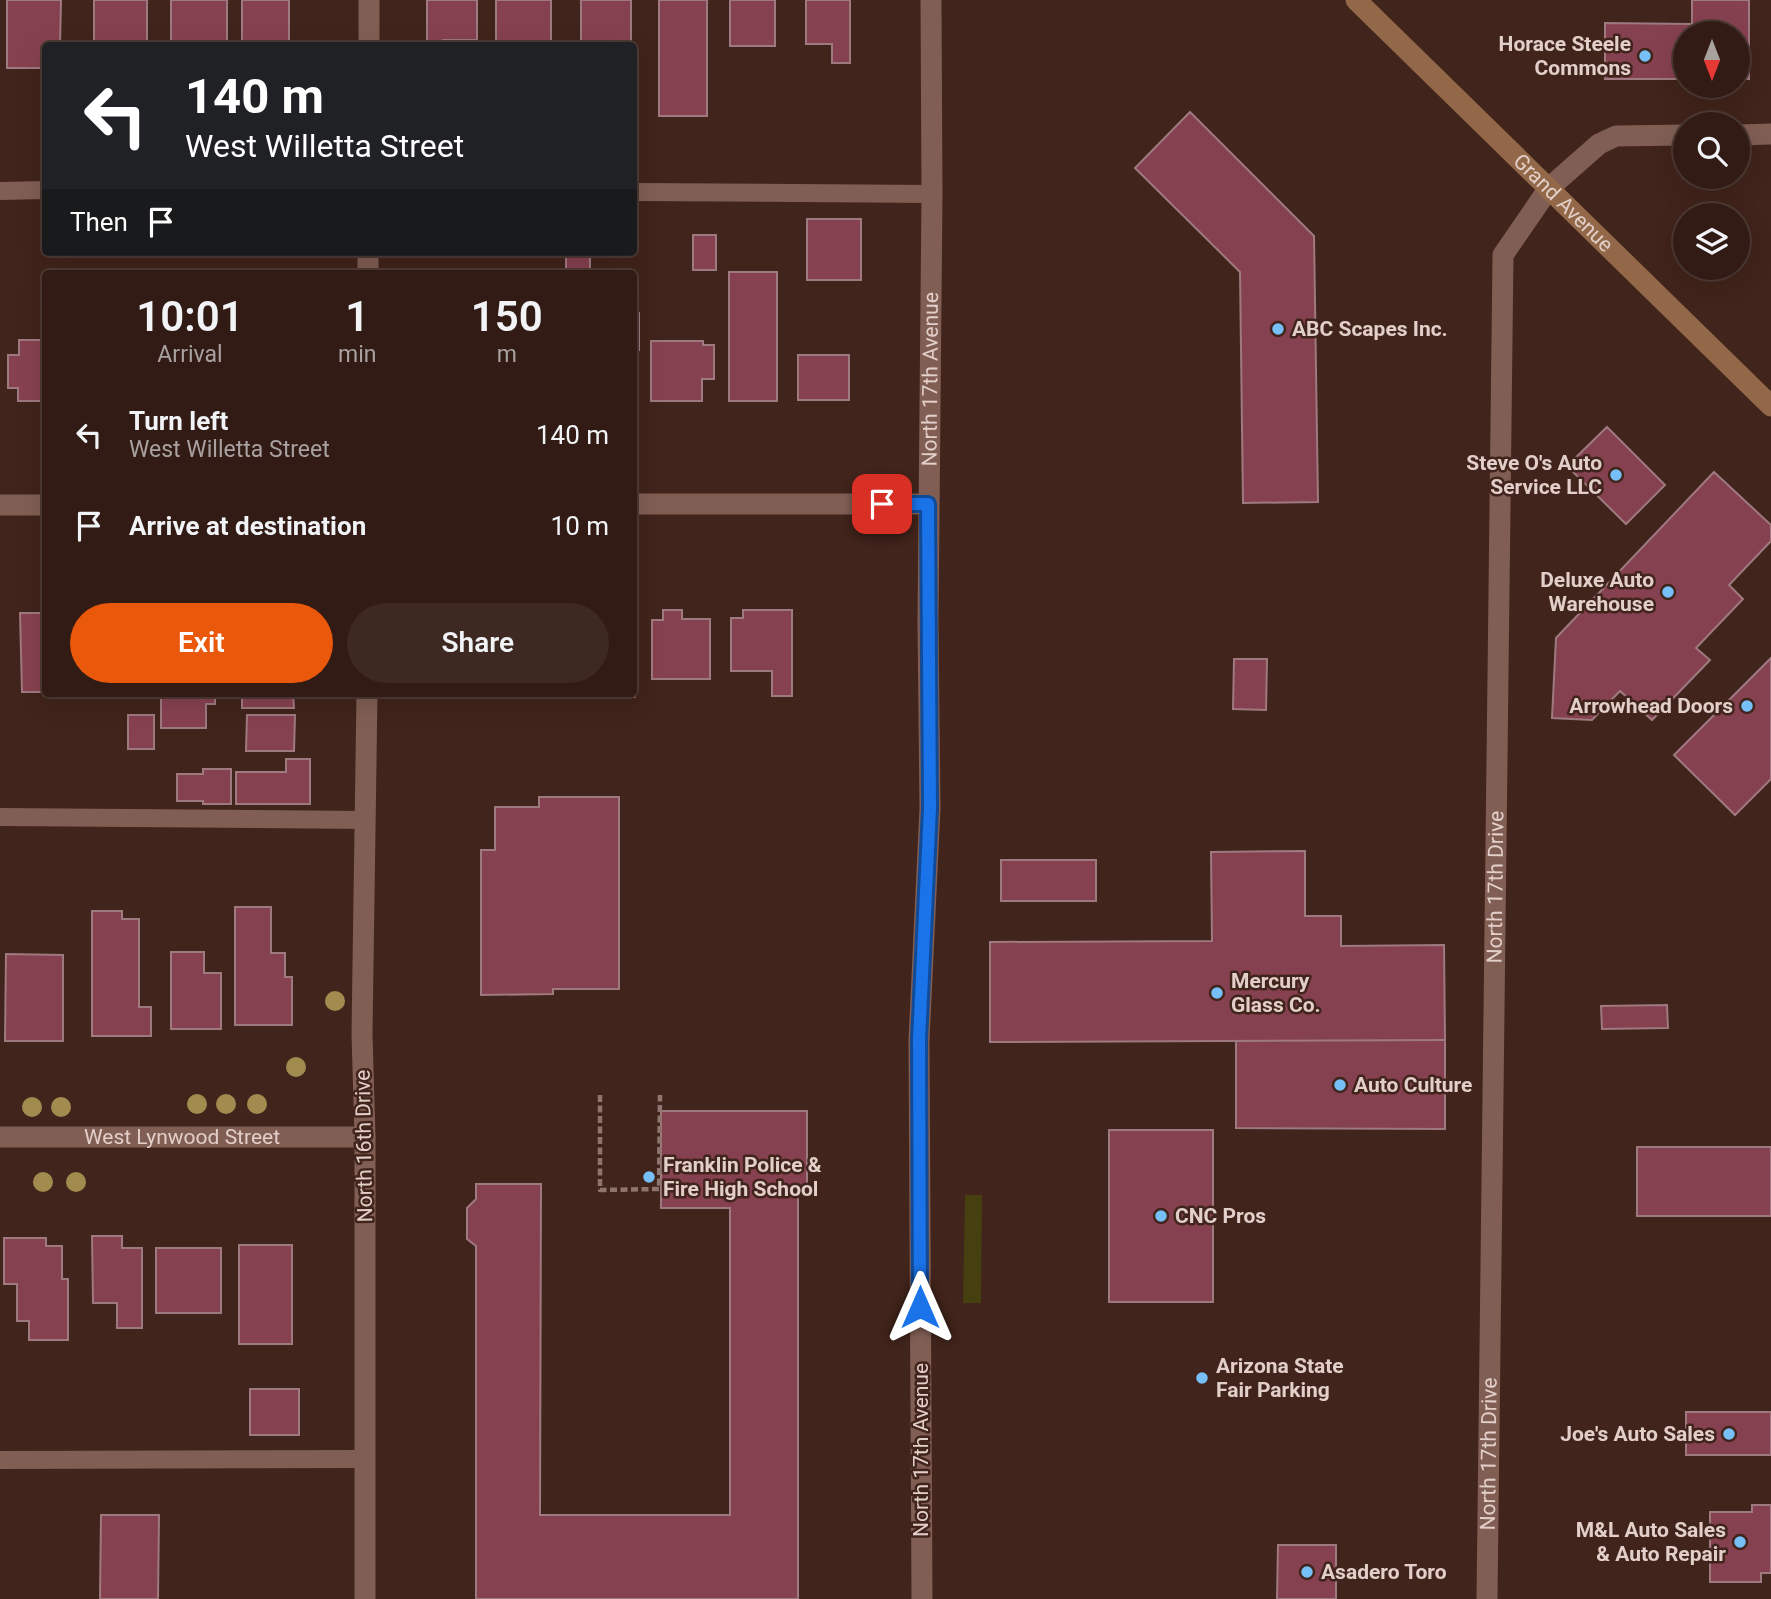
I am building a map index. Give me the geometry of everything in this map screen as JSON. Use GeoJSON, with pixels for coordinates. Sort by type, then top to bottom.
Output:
{"type":"FeatureCollection","features":[{"type":"Feature","properties":{"kind":"main road","name":"Grand Avenue"},"geometry":{"type":"LineString","coordinates":[[1356,0],[1771,406]]}},
{"type":"Feature","properties":{"kind":"street"},"geometry":{"type":"LineString","coordinates":[[369,0],[369,42]]}},
{"type":"Feature","properties":{"kind":"street","name":"North 17th Avenue"},"geometry":{"type":"LineString","coordinates":[[922,1599],[919,1040],[930,808],[928,504],[932,194],[931,0]]}},
{"type":"Feature","properties":{"kind":"street"},"geometry":{"type":"LineString","coordinates":[[1750,135],[1771,134]]}},
{"type":"Feature","properties":{"kind":"street","name":"North 17th Drive"},"geometry":{"type":"LineString","coordinates":[[1487,1599],[1503,255],[1549,188],[1599,144],[1616,136],[1673,135]]}},
{"type":"Feature","properties":{"kind":"street"},"geometry":{"type":"LineString","coordinates":[[637,504],[928,504]]}},
{"type":"Feature","properties":{"kind":"street"},"geometry":{"type":"LineString","coordinates":[[0,505],[42,505]]}},
{"type":"Feature","properties":{"kind":"street","name":"North 16th Drive"},"geometry":{"type":"LineString","coordinates":[[365,1599],[365,1137],[362,1034],[367,697]]}},
{"type":"Feature","properties":{"kind":"street","name":"West Lynwood Street"},"geometry":{"type":"LineString","coordinates":[[0,1137],[365,1137]]}},
{"type":"Feature","properties":{"kind":"lane"},"geometry":{"type":"LineString","coordinates":[[0,191],[42,190]]}},
{"type":"Feature","properties":{"kind":"lane"},"geometry":{"type":"LineString","coordinates":[[637,192],[932,194]]}},
{"type":"Feature","properties":{"kind":"lane"},"geometry":{"type":"LineString","coordinates":[[0,817],[366,820]]}},
{"type":"Feature","properties":{"kind":"lane"},"geometry":{"type":"LineString","coordinates":[[0,1460],[365,1459]]}},
{"type":"Feature","properties":{"kind":"path"},"geometry":{"type":"LineString","coordinates":[[600,1095],[600,1190],[659,1189],[660,1095]]}},
{"type":"Feature","properties":{"kind":"shaded area"},"geometry":{"type":"Polygon","coordinates":[[[965,1195],[982,1195],[981,1303],[963,1303],[965,1195]]]}},
{"type":"Feature","properties":{"kind":"building"},"geometry":{"type":"Polygon","coordinates":[[[7,0],[61,0],[60,42],[42,42],[42,68],[7,68],[7,0]]]}},
{"type":"Feature","properties":{"kind":"building"},"geometry":{"type":"Polygon","coordinates":[[[94,0],[147,0],[147,42],[94,42],[94,0]]]}},
{"type":"Feature","properties":{"kind":"building"},"geometry":{"type":"Polygon","coordinates":[[[171,0],[227,0],[227,42],[171,42],[171,0]]]}},
{"type":"Feature","properties":{"kind":"building"},"geometry":{"type":"Polygon","coordinates":[[[242,0],[289,0],[289,42],[242,42],[242,0]]]}},
{"type":"Feature","properties":{"kind":"building"},"geometry":{"type":"Polygon","coordinates":[[[427,0],[477,0],[477,40],[427,42],[427,0]]]}},
{"type":"Feature","properties":{"kind":"building"},"geometry":{"type":"Polygon","coordinates":[[[496,0],[551,0],[551,42],[496,42],[496,0]]]}},
{"type":"Feature","properties":{"kind":"building"},"geometry":{"type":"Polygon","coordinates":[[[581,0],[631,0],[631,42],[581,42],[581,0]]]}},
{"type":"Feature","properties":{"kind":"building"},"geometry":{"type":"Polygon","coordinates":[[[659,0],[707,0],[707,116],[659,116],[659,0]]]}},
{"type":"Feature","properties":{"kind":"building"},"geometry":{"type":"Polygon","coordinates":[[[730,0],[775,0],[775,46],[730,46],[730,0]]]}},
{"type":"Feature","properties":{"kind":"building"},"geometry":{"type":"Polygon","coordinates":[[[806,0],[850,0],[850,63],[832,63],[832,44],[806,44],[806,0]]]}},
{"type":"Feature","properties":{"kind":"building","name":"Horace Steele Commons"},"geometry":{"type":"Polygon","coordinates":[[[1692,0],[1749,0],[1749,21],[1692,21],[1692,0]]]}},
{"type":"Feature","properties":{"kind":"building","name":"Horace Steele Commons"},"geometry":{"type":"Polygon","coordinates":[[[1605,23],[1673,24],[1673,79],[1605,79],[1605,23]]]}},
{"type":"Feature","properties":{"kind":"building","name":"ABC Scapes Inc."},"geometry":{"type":"Polygon","coordinates":[[[1190,112],[1314,236],[1318,502],[1243,503],[1240,272],[1135,168],[1190,112]]]}},
{"type":"Feature","properties":{"kind":"building"},"geometry":{"type":"Polygon","coordinates":[[[807,219],[861,219],[861,280],[807,280],[807,219]]]}},
{"type":"Feature","properties":{"kind":"building"},"geometry":{"type":"Polygon","coordinates":[[[693,235],[716,235],[716,270],[693,270],[693,235]]]}},
{"type":"Feature","properties":{"kind":"building"},"geometry":{"type":"Polygon","coordinates":[[[566,256],[590,256],[590,270],[566,270],[566,256]]]}},
{"type":"Feature","properties":{"kind":"building"},"geometry":{"type":"Polygon","coordinates":[[[729,272],[777,272],[777,401],[729,401],[729,272]]]}},
{"type":"Feature","properties":{"kind":"building"},"geometry":{"type":"Polygon","coordinates":[[[637,313],[639,313],[637,350],[637,313]]]}},
{"type":"Feature","properties":{"kind":"building"},"geometry":{"type":"Polygon","coordinates":[[[19,340],[42,340],[42,401],[18,401],[18,388],[8,388],[8,355],[19,355],[19,340]]]}},
{"type":"Feature","properties":{"kind":"building"},"geometry":{"type":"Polygon","coordinates":[[[651,341],[703,341],[703,345],[714,345],[714,379],[702,379],[702,401],[651,401],[651,341]]]}},
{"type":"Feature","properties":{"kind":"building"},"geometry":{"type":"Polygon","coordinates":[[[798,355],[849,355],[849,400],[798,400],[798,355]]]}},
{"type":"Feature","properties":{"kind":"building","name":"Steve O's Auto Service LLC"},"geometry":{"type":"Polygon","coordinates":[[[1607,427],[1665,485],[1626,524],[1567,466],[1607,427]]]}},
{"type":"Feature","properties":{"kind":"building","name":"Deluxe Auto Warehouse"},"geometry":{"type":"Polygon","coordinates":[[[1714,472],[1771,525],[1771,541],[1729,585],[1743,599],[1696,648],[1710,660],[1652,720],[1620,691],[1592,720],[1552,718],[1556,638],[1714,472]]]}},
{"type":"Feature","properties":{"kind":"building"},"geometry":{"type":"Polygon","coordinates":[[[663,610],[682,610],[682,619],[710,619],[710,679],[652,679],[652,620],[663,620],[663,610]]]}},
{"type":"Feature","properties":{"kind":"building"},"geometry":{"type":"Polygon","coordinates":[[[743,610],[792,610],[792,696],[772,696],[772,671],[731,671],[731,618],[743,618],[743,610]]]}},
{"type":"Feature","properties":{"kind":"building"},"geometry":{"type":"Polygon","coordinates":[[[20,613],[42,613],[42,692],[22,692],[20,613]]]}},
{"type":"Feature","properties":{"kind":"building","name":"Arrowhead Doors"},"geometry":{"type":"Polygon","coordinates":[[[1771,658],[1771,779],[1735,815],[1674,755],[1771,658]]]}},
{"type":"Feature","properties":{"kind":"building"},"geometry":{"type":"Polygon","coordinates":[[[1234,659],[1267,659],[1266,710],[1233,709],[1234,659]]]}},
{"type":"Feature","properties":{"kind":"building"},"geometry":{"type":"Polygon","coordinates":[[[161,697],[215,697],[215,704],[206,704],[206,728],[161,728],[161,697]]]}},
{"type":"Feature","properties":{"kind":"building"},"geometry":{"type":"Polygon","coordinates":[[[242,697],[293,697],[294,708],[242,708],[242,697]]]}},
{"type":"Feature","properties":{"kind":"building"},"geometry":{"type":"Polygon","coordinates":[[[128,715],[154,715],[154,749],[128,749],[128,715]]]}},
{"type":"Feature","properties":{"kind":"building"},"geometry":{"type":"Polygon","coordinates":[[[247,715],[295,715],[294,751],[246,751],[247,715]]]}},
{"type":"Feature","properties":{"kind":"building"},"geometry":{"type":"Polygon","coordinates":[[[286,759],[310,759],[310,804],[236,804],[236,772],[286,772],[286,759]]]}},
{"type":"Feature","properties":{"kind":"building"},"geometry":{"type":"Polygon","coordinates":[[[203,769],[231,769],[231,804],[177,801],[177,774],[203,774],[203,769]]]}},
{"type":"Feature","properties":{"kind":"building"},"geometry":{"type":"Polygon","coordinates":[[[539,797],[619,797],[619,989],[553,989],[553,994],[481,995],[481,850],[495,850],[495,807],[539,807],[539,797]]]}},
{"type":"Feature","properties":{"kind":"building","name":"Mercury Glass Co."},"geometry":{"type":"Polygon","coordinates":[[[1305,851],[1305,916],[1341,916],[1341,946],[1444,945],[1445,1040],[990,1042],[990,942],[1212,941],[1211,852],[1305,851]]]}},
{"type":"Feature","properties":{"kind":"building"},"geometry":{"type":"Polygon","coordinates":[[[1001,860],[1096,860],[1096,901],[1001,901],[1001,860]]]}},
{"type":"Feature","properties":{"kind":"building"},"geometry":{"type":"Polygon","coordinates":[[[235,907],[271,907],[271,953],[285,953],[285,977],[292,977],[292,1025],[235,1025],[235,907]]]}},
{"type":"Feature","properties":{"kind":"building"},"geometry":{"type":"Polygon","coordinates":[[[92,911],[122,911],[122,919],[139,919],[139,1007],[151,1007],[151,1036],[92,1036],[92,911]]]}},
{"type":"Feature","properties":{"kind":"building"},"geometry":{"type":"Polygon","coordinates":[[[171,952],[204,952],[204,973],[221,973],[221,1029],[171,1029],[171,952]]]}},
{"type":"Feature","properties":{"kind":"building"},"geometry":{"type":"Polygon","coordinates":[[[6,954],[63,955],[63,1041],[5,1041],[6,954]]]}},
{"type":"Feature","properties":{"kind":"building"},"geometry":{"type":"Polygon","coordinates":[[[1667,1005],[1668,1028],[1602,1029],[1601,1006],[1667,1005]]]}},
{"type":"Feature","properties":{"kind":"building","name":"Auto Culture"},"geometry":{"type":"Polygon","coordinates":[[[1445,1040],[1445,1129],[1236,1128],[1236,1041],[1445,1040]]]}},
{"type":"Feature","properties":{"kind":"building"},"geometry":{"type":"Polygon","coordinates":[[[661,1111],[807,1111],[807,1188],[798,1188],[798,1599],[476,1599],[476,1246],[467,1239],[467,1208],[476,1199],[476,1184],[541,1184],[540,1515],[730,1515],[730,1208],[661,1208],[661,1111]]]}},
{"type":"Feature","properties":{"kind":"building","name":"CNC Pros"},"geometry":{"type":"Polygon","coordinates":[[[1109,1130],[1213,1130],[1213,1302],[1109,1302],[1109,1130]]]}},
{"type":"Feature","properties":{"kind":"building"},"geometry":{"type":"Polygon","coordinates":[[[1637,1147],[1771,1147],[1771,1216],[1637,1216],[1637,1147]]]}},
{"type":"Feature","properties":{"kind":"building"},"geometry":{"type":"Polygon","coordinates":[[[92,1236],[122,1236],[122,1248],[142,1248],[142,1328],[117,1328],[117,1303],[93,1303],[92,1236]]]}},
{"type":"Feature","properties":{"kind":"building"},"geometry":{"type":"Polygon","coordinates":[[[4,1238],[46,1238],[46,1246],[62,1246],[62,1279],[68,1279],[68,1340],[29,1340],[29,1321],[17,1321],[17,1284],[4,1284],[4,1238]]]}},
{"type":"Feature","properties":{"kind":"building"},"geometry":{"type":"Polygon","coordinates":[[[239,1245],[292,1245],[292,1344],[239,1344],[239,1245]]]}},
{"type":"Feature","properties":{"kind":"building"},"geometry":{"type":"Polygon","coordinates":[[[156,1248],[221,1248],[221,1313],[156,1313],[156,1248]]]}},
{"type":"Feature","properties":{"kind":"building"},"geometry":{"type":"Polygon","coordinates":[[[250,1389],[299,1389],[299,1435],[250,1435],[250,1389]]]}},
{"type":"Feature","properties":{"kind":"building","name":"Joe's Auto Sales"},"geometry":{"type":"Polygon","coordinates":[[[1686,1412],[1771,1412],[1771,1455],[1686,1455],[1686,1412]]]}},
{"type":"Feature","properties":{"kind":"building","name":"M&L Auto Sales & Auto Repair"},"geometry":{"type":"Polygon","coordinates":[[[1752,1505],[1771,1505],[1771,1573],[1761,1573],[1761,1582],[1710,1582],[1710,1512],[1752,1512],[1752,1505]]]}},
{"type":"Feature","properties":{"kind":"building"},"geometry":{"type":"Polygon","coordinates":[[[101,1515],[159,1515],[158,1599],[100,1599],[101,1515]]]}},
{"type":"Feature","properties":{"kind":"building","name":"Asadero Toro"},"geometry":{"type":"Polygon","coordinates":[[[1278,1545],[1336,1545],[1336,1599],[1277,1599],[1278,1545]]]}},
{"type":"Feature","properties":{"kind":"place","name":"Horace Steele Commons"},"geometry":{"type":"Point","coordinates":[1645,56]}},
{"type":"Feature","properties":{"kind":"place","name":"ABC Scapes Inc."},"geometry":{"type":"Point","coordinates":[1278,329]}},
{"type":"Feature","properties":{"kind":"place","name":"Steve O's Auto Service LLC"},"geometry":{"type":"Point","coordinates":[1616,475]}},
{"type":"Feature","properties":{"kind":"place","name":"Deluxe Auto Warehouse"},"geometry":{"type":"Point","coordinates":[1668,592]}},
{"type":"Feature","properties":{"kind":"place","name":"Arrowhead Doors"},"geometry":{"type":"Point","coordinates":[1747,706]}},
{"type":"Feature","properties":{"kind":"place","name":"Mercury Glass Co."},"geometry":{"type":"Point","coordinates":[1217,993]}},
{"type":"Feature","properties":{"kind":"place","name":"Auto Culture"},"geometry":{"type":"Point","coordinates":[1340,1085]}},
{"type":"Feature","properties":{"kind":"place","name":"Franklin Police & Fire High School"},"geometry":{"type":"Point","coordinates":[649,1177]}},
{"type":"Feature","properties":{"kind":"place","name":"CNC Pros"},"geometry":{"type":"Point","coordinates":[1161,1216]}},
{"type":"Feature","properties":{"kind":"place","name":"Arizona State Fair Parking"},"geometry":{"type":"Point","coordinates":[1202,1378]}},
{"type":"Feature","properties":{"kind":"place","name":"Joe's Auto Sales"},"geometry":{"type":"Point","coordinates":[1729,1434]}},
{"type":"Feature","properties":{"kind":"place","name":"M&L Auto Sales & Auto Repair"},"geometry":{"type":"Point","coordinates":[1740,1542]}},
{"type":"Feature","properties":{"kind":"place","name":"Asadero Toro"},"geometry":{"type":"Point","coordinates":[1307,1572]}},
{"type":"Feature","properties":{"kind":"route"},"geometry":{"type":"LineString","coordinates":[[882,504],[928,504],[930,808],[919,1040],[920,1307]]}}]}
